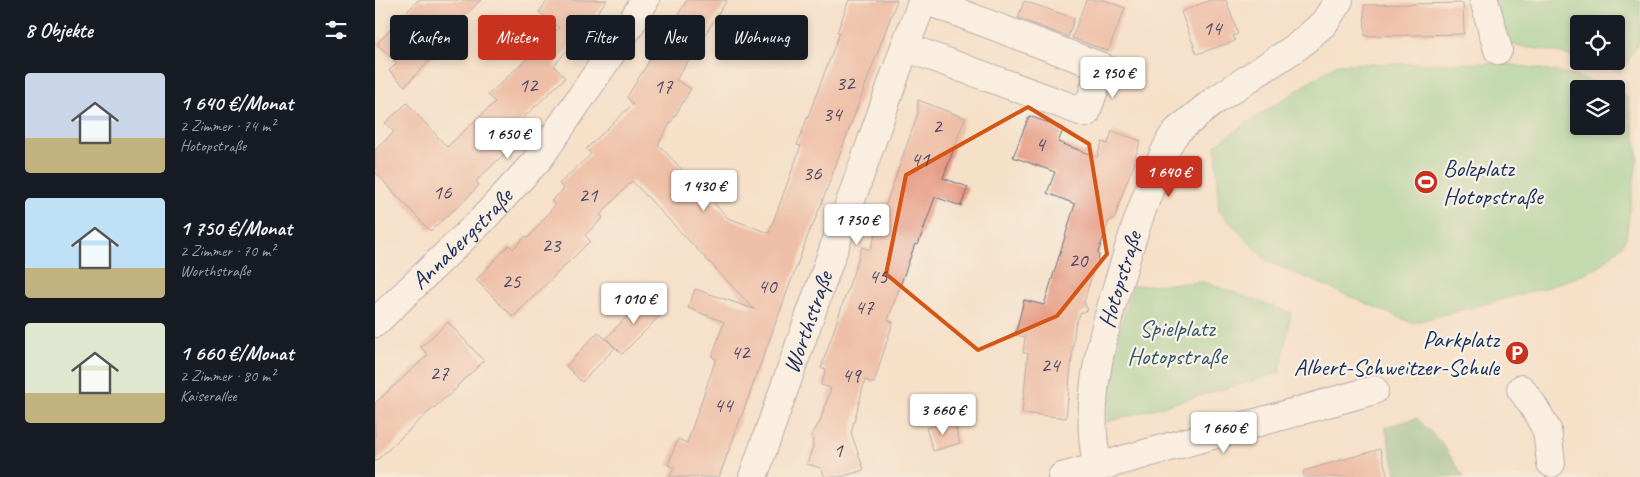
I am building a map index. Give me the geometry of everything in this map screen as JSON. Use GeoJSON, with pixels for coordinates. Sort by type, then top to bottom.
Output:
{"type":"FeatureCollection","features":[{"type":"Feature","properties":{"kind":"street","name":"Annabergstraße"},"geometry":{"type":"LineString","coordinates":[[375,323],[483,219],[540,157],[629,28],[645,0]]}},
{"type":"Feature","properties":{"kind":"street","name":"Worthstraße"},"geometry":{"type":"LineString","coordinates":[[753,477],[905,47],[924,0]]}},
{"type":"Feature","properties":{"kind":"street"},"geometry":{"type":"LineString","coordinates":[[905,47],[1086,113],[1102,67],[924,0]]}},
{"type":"Feature","properties":{"kind":"street","name":"Hotopstraße"},"geometry":{"type":"LineString","coordinates":[[1098,467],[1092,426],[1103,334],[1133,236],[1163,154],[1177,131],[1215,100],[1298,46],[1324,23],[1339,0]]}},
{"type":"Feature","properties":{"kind":"street"},"geometry":{"type":"LineString","coordinates":[[1484,0],[1498,50]]}},
{"type":"Feature","properties":{"kind":"street"},"geometry":{"type":"LineString","coordinates":[[1521,389],[1547,430],[1551,463]]}},
{"type":"Feature","properties":{"kind":"street"},"geometry":{"type":"LineString","coordinates":[[1062,477],[1374,390]]}},
{"type":"Feature","properties":{"kind":"highlighted area"},"geometry":{"type":"Polygon","coordinates":[[[1028,107],[1089,144],[1107,254],[1057,316],[978,350],[886,274],[906,175],[1028,107]]]}},
{"type":"Feature","properties":{"kind":"green space"},"geometry":{"type":"Polygon","coordinates":[[[1495,0],[1640,0],[1640,40],[1625,65],[1625,15],[1570,15],[1570,56],[1508,44],[1495,0]]]}},
{"type":"Feature","properties":{"kind":"green space","name":"Bolzplatz Hotopstraße"},"geometry":{"type":"Polygon","coordinates":[[[1498,63],[1555,71],[1586,80],[1570,80],[1570,135],[1625,135],[1625,96],[1627,98],[1638,153],[1626,237],[1621,246],[1599,267],[1548,287],[1412,323],[1267,261],[1219,211],[1216,144],[1337,64],[1498,63]]]}},
{"type":"Feature","properties":{"kind":"green space","name":"Spielplatz Hotopstraße"},"geometry":{"type":"Polygon","coordinates":[[[1204,282],[1291,313],[1280,373],[1107,422],[1116,343],[1132,286],[1204,282]]]}},
{"type":"Feature","properties":{"kind":"green space"},"geometry":{"type":"Polygon","coordinates":[[[1417,418],[1442,443],[1464,477],[1397,477],[1385,427],[1417,418]]]}},
{"type":"Feature","properties":{"kind":"building"},"geometry":{"type":"Polygon","coordinates":[[[418,0],[481,0],[465,15],[404,15],[418,0]]]}},
{"type":"Feature","properties":{"kind":"building"},"geometry":{"type":"Polygon","coordinates":[[[548,0],[607,0],[595,15],[566,15],[566,51],[554,66],[565,78],[516,125],[525,134],[476,181],[479,185],[465,200],[430,231],[375,172],[375,150],[394,132],[385,123],[407,103],[447,147],[495,102],[488,95],[525,60],[556,60],[556,31],[559,28],[556,26],[556,15],[543,15],[539,12],[548,0]]]}},
{"type":"Feature","properties":{"kind":"building"},"geometry":{"type":"Polygon","coordinates":[[[687,0],[727,0],[717,15],[715,15],[715,19],[705,35],[705,15],[678,15],[687,0]]]}},
{"type":"Feature","properties":{"kind":"building"},"geometry":{"type":"Polygon","coordinates":[[[849,0],[897,0],[719,477],[670,477],[674,467],[668,465],[678,439],[687,443],[716,359],[712,357],[724,322],[688,308],[695,289],[754,309],[632,181],[600,215],[603,218],[585,235],[590,241],[513,317],[476,280],[509,245],[513,249],[526,236],[528,238],[555,205],[551,201],[564,189],[559,184],[591,154],[586,149],[633,104],[627,97],[650,60],[689,60],[676,80],[691,89],[658,144],[728,218],[769,233],[801,146],[797,145],[840,32],[837,32],[849,0]]]}},
{"type":"Feature","properties":{"kind":"building"},"geometry":{"type":"Polygon","coordinates":[[[1086,0],[1104,0],[1125,8],[1108,51],[1072,38],[1086,0]]]}},
{"type":"Feature","properties":{"kind":"building"},"geometry":{"type":"Polygon","coordinates":[[[1210,0],[1226,0],[1238,34],[1233,36],[1235,41],[1197,54],[1181,12],[1210,0]]]}},
{"type":"Feature","properties":{"kind":"building"},"geometry":{"type":"Polygon","coordinates":[[[1024,1],[1074,18],[1068,37],[1018,18],[1024,1]]]}},
{"type":"Feature","properties":{"kind":"building"},"geometry":{"type":"Polygon","coordinates":[[[1463,3],[1464,34],[1365,36],[1364,5],[1463,3]]]}},
{"type":"Feature","properties":{"kind":"building"},"geometry":{"type":"Polygon","coordinates":[[[390,30],[390,56],[377,44],[390,30]]]}},
{"type":"Feature","properties":{"kind":"building"},"geometry":{"type":"Polygon","coordinates":[[[394,60],[430,60],[405,86],[389,71],[397,63],[394,60]]]}},
{"type":"Feature","properties":{"kind":"building"},"geometry":{"type":"Polygon","coordinates":[[[918,100],[965,118],[943,178],[968,187],[961,206],[935,197],[918,245],[915,244],[888,320],[893,322],[874,383],[865,380],[851,433],[864,470],[840,477],[825,477],[821,468],[807,464],[813,446],[812,434],[820,422],[831,388],[821,385],[826,369],[821,368],[862,247],[870,250],[918,113],[918,100]]]}},
{"type":"Feature","properties":{"kind":"building"},"geometry":{"type":"Polygon","coordinates":[[[1029,116],[1064,128],[1058,142],[1097,157],[1102,142],[1108,144],[1112,131],[1141,141],[1115,217],[1109,221],[1098,253],[1097,264],[1095,265],[1084,302],[1088,310],[1080,313],[1075,326],[1066,418],[1022,413],[1028,353],[1023,353],[1025,337],[1015,335],[1024,300],[1044,305],[1075,204],[1047,193],[1055,172],[1013,157],[1029,116]]]}},
{"type":"Feature","properties":{"kind":"building"},"geometry":{"type":"Polygon","coordinates":[[[646,297],[663,313],[622,354],[606,338],[646,297]]]}},
{"type":"Feature","properties":{"kind":"building"},"geometry":{"type":"Polygon","coordinates":[[[448,322],[484,361],[375,462],[375,403],[428,355],[421,347],[448,322]]]}},
{"type":"Feature","properties":{"kind":"building"},"geometry":{"type":"Polygon","coordinates":[[[598,332],[615,348],[582,382],[566,366],[598,332]]]}},
{"type":"Feature","properties":{"kind":"building"},"geometry":{"type":"Polygon","coordinates":[[[953,420],[960,443],[933,451],[926,428],[953,420]]]}},
{"type":"Feature","properties":{"kind":"building"},"geometry":{"type":"Polygon","coordinates":[[[1380,449],[1388,477],[1304,477],[1303,471],[1380,449]]]}},
{"type":"Feature","properties":{"kind":"place","name":"Bolzplatz Hotopstraße"},"geometry":{"type":"Point","coordinates":[1426,182]}},
{"type":"Feature","properties":{"kind":"place","name":"Parkplatz Albert-Schweitzer-Schule"},"geometry":{"type":"Point","coordinates":[1517,353]}}]}
